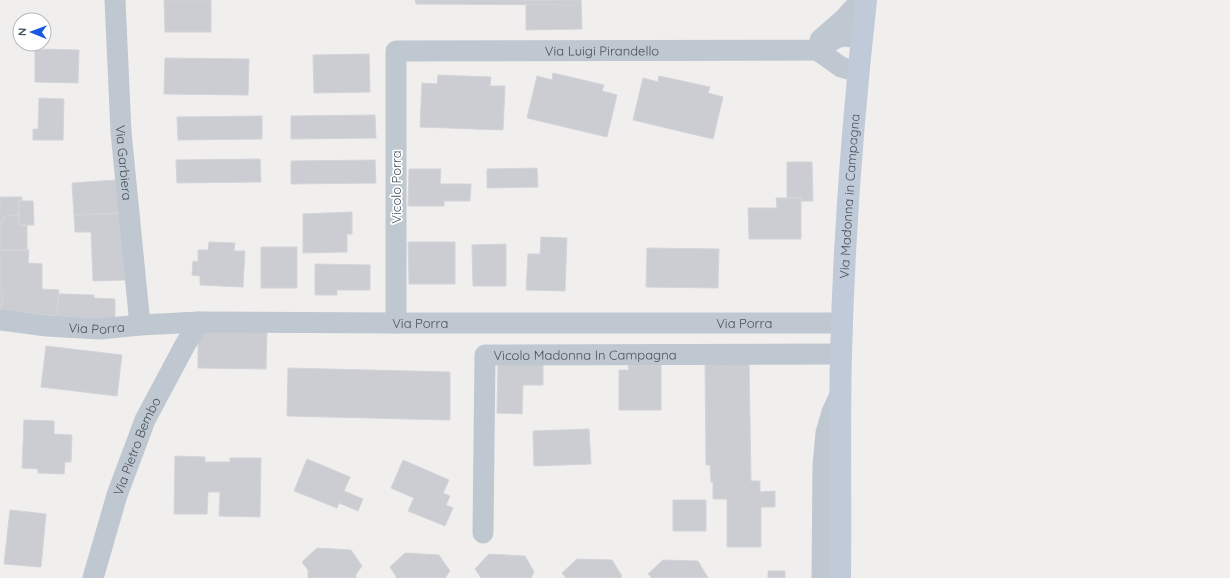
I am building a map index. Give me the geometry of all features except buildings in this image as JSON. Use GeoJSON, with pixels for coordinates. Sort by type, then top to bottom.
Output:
{"type":"FeatureCollection","features":[{"type":"Feature","properties":{"kind":"street","name":"Via Garbiera"},"geometry":{"type":"LineString","coordinates":[[115,0],[121,132],[140,325]]}},
{"type":"Feature","properties":{"kind":"street"},"geometry":{"type":"LineString","coordinates":[[812,51],[861,0]]}},
{"type":"Feature","properties":{"kind":"street","name":"Via Madonna in Campagna"},"geometry":{"type":"LineString","coordinates":[[840,578],[842,323],[850,176],[858,72],[866,0]]}},
{"type":"Feature","properties":{"kind":"street"},"geometry":{"type":"LineString","coordinates":[[812,51],[840,36],[848,35],[862,40]]}},
{"type":"Feature","properties":{"kind":"street","name":"Via Luigi Pirandello"},"geometry":{"type":"LineString","coordinates":[[396,50],[812,51]]}},
{"type":"Feature","properties":{"kind":"street","name":"Vicolo Porra"},"geometry":{"type":"LineString","coordinates":[[396,50],[396,323]]}},
{"type":"Feature","properties":{"kind":"street"},"geometry":{"type":"LineString","coordinates":[[812,51],[841,67],[858,72]]}},
{"type":"Feature","properties":{"kind":"street","name":"Via Porra"},"geometry":{"type":"LineString","coordinates":[[0,320],[47,326],[100,329],[199,322],[842,323]]}},
{"type":"Feature","properties":{"kind":"street","name":"Via Pietro Bembo"},"geometry":{"type":"LineString","coordinates":[[93,578],[117,495],[145,420],[199,322]]}},
{"type":"Feature","properties":{"kind":"street","name":"Vicolo Madonna In Campagna"},"geometry":{"type":"LineString","coordinates":[[483,533],[485,355],[841,354]]}},
{"type":"Feature","properties":{"kind":"street","name":"Via Madonna in Campagna"},"geometry":{"type":"LineString","coordinates":[[822,578],[826,434],[832,412],[841,393]]}}]}
